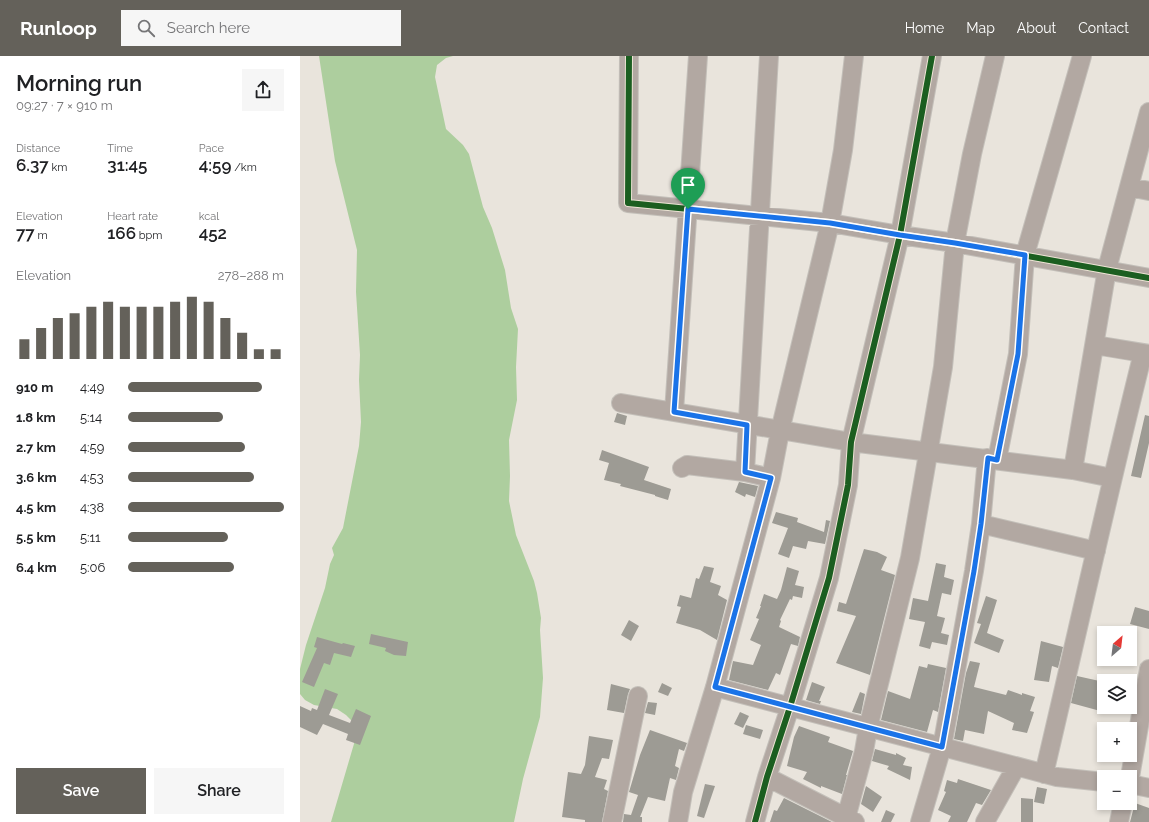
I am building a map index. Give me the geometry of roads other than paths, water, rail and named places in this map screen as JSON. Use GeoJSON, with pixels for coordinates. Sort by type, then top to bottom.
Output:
{"type":"FeatureCollection","features":[{"type":"Feature","properties":{"kind":"street"},"geometry":{"type":"LineString","coordinates":[[629,56],[628,203],[830,223],[1025,255],[1149,278]]}},
{"type":"Feature","properties":{"kind":"street"},"geometry":{"type":"LineString","coordinates":[[674,412],[698,56]]}},
{"type":"Feature","properties":{"kind":"street"},"geometry":{"type":"LineString","coordinates":[[745,472],[761,216],[769,56]]}},
{"type":"Feature","properties":{"kind":"street"},"geometry":{"type":"LineString","coordinates":[[678,822],[684,792],[715,687],[771,478],[780,430],[830,223],[843,150],[854,56]]}},
{"type":"Feature","properties":{"kind":"street"},"geometry":{"type":"LineString","coordinates":[[755,822],[767,777],[829,578],[848,485],[852,442],[900,235],[932,56]]}},
{"type":"Feature","properties":{"kind":"street"},"geometry":{"type":"LineString","coordinates":[[767,777],[849,820],[868,728],[910,558],[943,367],[955,243],[972,154],[995,56]]}},
{"type":"Feature","properties":{"kind":"street"},"geometry":{"type":"LineString","coordinates":[[920,822],[942,747],[992,459],[1018,354],[1025,255],[1082,56]]}},
{"type":"Feature","properties":{"kind":"street"},"geometry":{"type":"LineString","coordinates":[[1073,470],[1074,454],[1095,345],[1107,270],[1149,112]]}},
{"type":"Feature","properties":{"kind":"street"},"geometry":{"type":"LineString","coordinates":[[1129,187],[1149,191]]}},
{"type":"Feature","properties":{"kind":"street"},"geometry":{"type":"LineString","coordinates":[[1044,774],[1112,478],[1146,354],[1095,345]]}},
{"type":"Feature","properties":{"kind":"street"},"geometry":{"type":"LineString","coordinates":[[621,403],[852,442],[1073,470],[1112,478]]}},
{"type":"Feature","properties":{"kind":"street"},"geometry":{"type":"LineString","coordinates":[[682,468],[687,465],[745,472],[771,478]]}},
{"type":"Feature","properties":{"kind":"street"},"geometry":{"type":"LineString","coordinates":[[981,524],[1096,551]]}},
{"type":"Feature","properties":{"kind":"street"},"geometry":{"type":"LineString","coordinates":[[1131,770],[1149,669]]}},
{"type":"Feature","properties":{"kind":"street"},"geometry":{"type":"LineString","coordinates":[[715,687],[1057,778],[1097,781]]}},
{"type":"Feature","properties":{"kind":"street"},"geometry":{"type":"LineString","coordinates":[[612,822],[638,696]]}},
{"type":"Feature","properties":{"kind":"street"},"geometry":{"type":"LineString","coordinates":[[985,822],[1016,767]]}},
{"type":"Feature","properties":{"kind":"street"},"geometry":{"type":"LineString","coordinates":[[1137,785],[1149,788]]}},
{"type":"Feature","properties":{"kind":"street"},"geometry":{"type":"LineString","coordinates":[[1119,822],[1122,810]]}}]}
